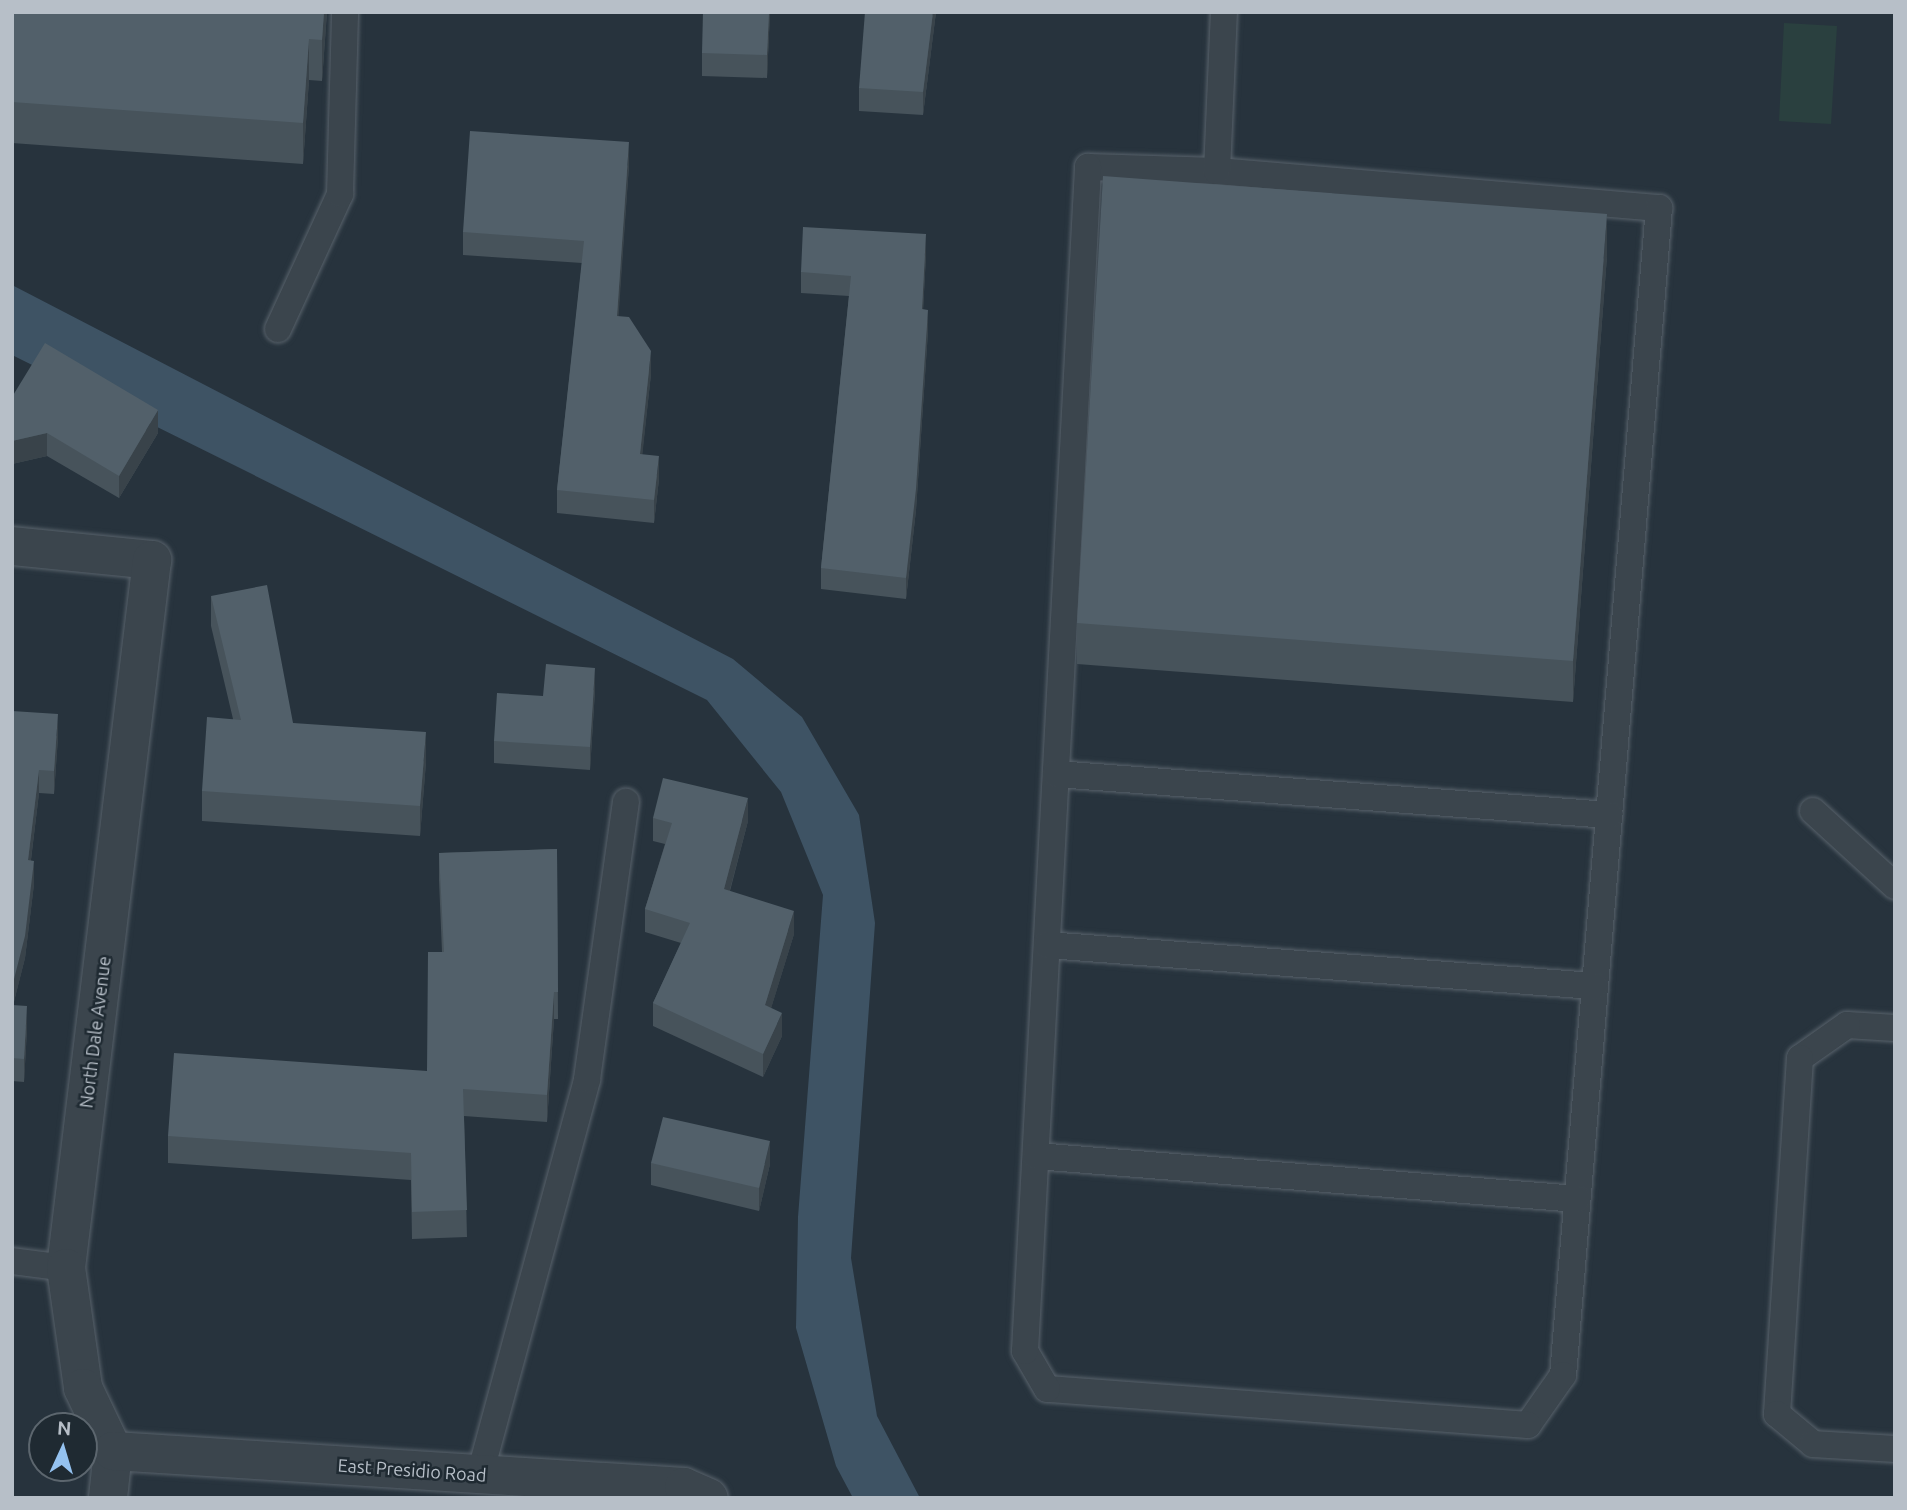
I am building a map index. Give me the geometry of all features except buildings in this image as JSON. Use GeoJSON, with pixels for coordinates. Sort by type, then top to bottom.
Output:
{"type":"FeatureCollection","features":[{"type":"Feature","properties":{"kind":"street","name":"North Dale Avenue"},"geometry":{"type":"LineString","coordinates":[[12,546],[152,560],[66,1268],[83,1388],[113,1451]]}},
{"type":"Feature","properties":{"kind":"street","name":"East Presidio Road"},"geometry":{"type":"LineString","coordinates":[[113,1451],[684,1487],[709,1498]]}},
{"type":"Feature","properties":{"kind":"street"},"geometry":{"type":"LineString","coordinates":[[108,1498],[113,1451]]}},
{"type":"Feature","properties":{"kind":"lane"},"geometry":{"type":"LineString","coordinates":[[278,329],[340,194],[345,12]]}},
{"type":"Feature","properties":{"kind":"lane"},"geometry":{"type":"LineString","coordinates":[[1217,171],[1224,12]]}},
{"type":"Feature","properties":{"kind":"lane"},"geometry":{"type":"LineString","coordinates":[[1088,167],[1217,171],[1659,208],[1563,1375],[1528,1425],[1047,1389],[1025,1351],[1088,167]]}},
{"type":"Feature","properties":{"kind":"lane"},"geometry":{"type":"LineString","coordinates":[[1056,774],[1609,815]]}},
{"type":"Feature","properties":{"kind":"lane"},"geometry":{"type":"LineString","coordinates":[[480,1474],[587,1079],[626,803]]}},
{"type":"Feature","properties":{"kind":"lane"},"geometry":{"type":"LineString","coordinates":[[1813,811],[1895,886]]}},
{"type":"Feature","properties":{"kind":"lane"},"geometry":{"type":"LineString","coordinates":[[1047,944],[1594,986]]}},
{"type":"Feature","properties":{"kind":"lane"},"geometry":{"type":"LineString","coordinates":[[1895,1028],[1847,1025],[1800,1058],[1777,1414],[1813,1444],[1895,1449]]}},
{"type":"Feature","properties":{"kind":"lane"},"geometry":{"type":"LineString","coordinates":[[1036,1156],[1577,1199]]}},
{"type":"Feature","properties":{"kind":"lane"},"geometry":{"type":"LineString","coordinates":[[12,1261],[66,1268]]}},
{"type":"Feature","properties":{"kind":"green space"},"geometry":{"type":"Polygon","coordinates":[[[1784,23],[1837,26],[1831,124],[1779,121],[1784,23]]]}},
{"type":"Feature","properties":{"kind":"water"},"geometry":{"type":"Polygon","coordinates":[[[12,285],[733,659],[802,717],[859,815],[875,923],[851,1258],[877,1416],[920,1498],[853,1498],[836,1466],[796,1328],[798,1217],[823,895],[781,792],[707,700],[12,355],[12,285]]]}}]}
